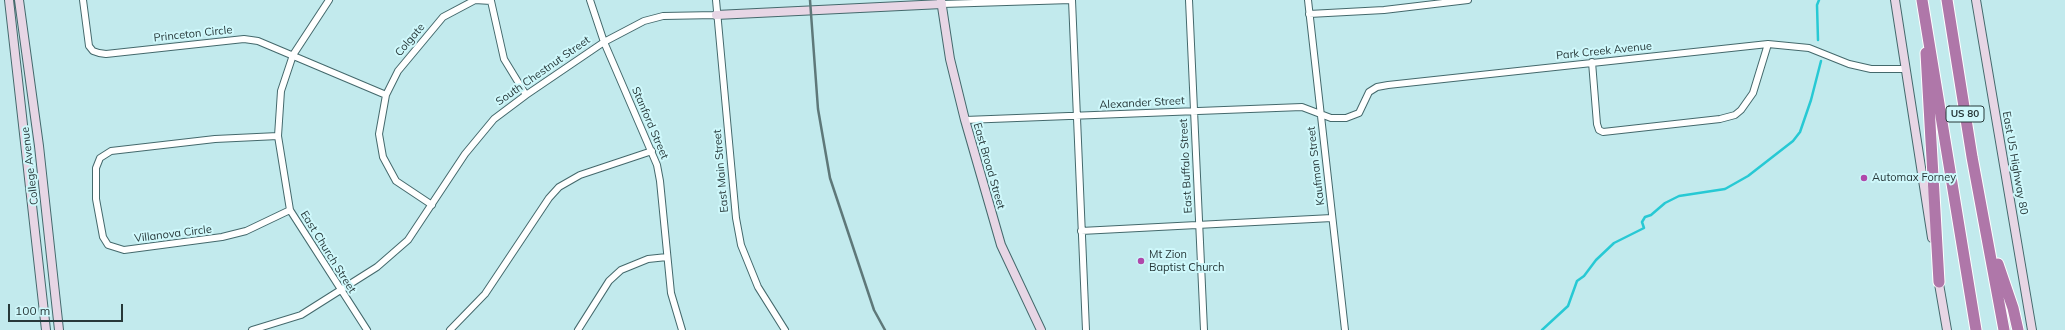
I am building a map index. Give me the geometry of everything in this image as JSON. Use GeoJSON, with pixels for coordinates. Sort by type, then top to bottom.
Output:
{"type":"FeatureCollection","features":[{"type":"Feature","properties":{"kind":"highway","name":"US 80"},"geometry":{"type":"LineString","coordinates":[[1922,0],[1976,330]]}},
{"type":"Feature","properties":{"kind":"highway","name":"US 80"},"geometry":{"type":"LineString","coordinates":[[1947,0],[1972,158],[2004,330]]}},
{"type":"Feature","properties":{"kind":"highway"},"geometry":{"type":"LineString","coordinates":[[1927,33],[1925,61],[1939,282]]}},
{"type":"Feature","properties":{"kind":"highway"},"geometry":{"type":"LineString","coordinates":[[1985,227],[2013,308],[2018,330]]}},
{"type":"Feature","properties":{"kind":"main road","name":"College Avenue"},"geometry":{"type":"LineString","coordinates":[[9,0],[46,330]]}},
{"type":"Feature","properties":{"kind":"main road","name":"College Avenue"},"geometry":{"type":"LineString","coordinates":[[19,0],[39,146],[59,330]]}},
{"type":"Feature","properties":{"kind":"main road"},"geometry":{"type":"LineString","coordinates":[[1895,0],[1947,330]]}},
{"type":"Feature","properties":{"kind":"main road","name":"East US Highway 80"},"geometry":{"type":"LineString","coordinates":[[1976,0],[2032,330]]}},
{"type":"Feature","properties":{"kind":"main road","name":"South Chestnut Street"},"geometry":{"type":"LineString","coordinates":[[716,15],[942,2]]}},
{"type":"Feature","properties":{"kind":"main road","name":"East Broad Street"},"geometry":{"type":"LineString","coordinates":[[942,2],[950,59],[965,120],[1001,245],[1041,330]]}},
{"type":"Feature","properties":{"kind":"street","name":"Princeton Circle"},"geometry":{"type":"LineString","coordinates":[[83,0],[89,46],[93,51],[99,53],[106,54],[244,39],[258,41],[386,95]]}},
{"type":"Feature","properties":{"kind":"street","name":"East Church Street"},"geometry":{"type":"LineString","coordinates":[[329,0],[293,55],[281,91],[278,136],[290,210],[367,330]]}},
{"type":"Feature","properties":{"kind":"street","name":"Colgate"},"geometry":{"type":"LineString","coordinates":[[432,205],[396,181],[382,157],[379,134],[386,95],[398,71],[443,17],[476,0],[490,1],[504,59],[526,95]]}},
{"type":"Feature","properties":{"kind":"street","name":"Stanford Street"},"geometry":{"type":"LineString","coordinates":[[590,0],[604,42],[652,151],[660,181],[671,293],[682,330]]}},
{"type":"Feature","properties":{"kind":"street","name":"East Main Street"},"geometry":{"type":"LineString","coordinates":[[716,0],[716,15],[736,218],[741,245],[758,288],[785,330]]}},
{"type":"Feature","properties":{"kind":"street"},"geometry":{"type":"LineString","coordinates":[[942,2],[1071,0],[1086,330]]}},
{"type":"Feature","properties":{"kind":"street","name":"East Buffalo Street"},"geometry":{"type":"LineString","coordinates":[[1188,0],[1192,110],[1204,330]]}},
{"type":"Feature","properties":{"kind":"street","name":"Kaufman Street"},"geometry":{"type":"LineString","coordinates":[[1308,0],[1319,112],[1345,330]]}},
{"type":"Feature","properties":{"kind":"street"},"geometry":{"type":"LineString","coordinates":[[1309,14],[1384,10],[1468,0]]}},
{"type":"Feature","properties":{"kind":"street","name":"South Chestnut Street"},"geometry":{"type":"LineString","coordinates":[[252,330],[301,315],[378,267],[408,240],[465,154],[490,124],[526,95],[604,42],[644,21],[663,16],[716,15]]}},
{"type":"Feature","properties":{"kind":"street"},"geometry":{"type":"LineString","coordinates":[[1592,62],[1597,124],[1599,130],[1603,132],[1720,119],[1735,115],[1741,110],[1753,93],[1768,44]]}},
{"type":"Feature","properties":{"kind":"street","name":"Park Creek Avenue"},"geometry":{"type":"LineString","coordinates":[[1319,112],[1331,118],[1346,118],[1353,116],[1359,113],[1369,92],[1377,87],[1388,85],[1768,44],[1809,48],[1849,64],[1871,69],[1905,69]]}},
{"type":"Feature","properties":{"kind":"street","name":"Alexander Street"},"geometry":{"type":"LineString","coordinates":[[965,120],[1192,110],[1302,107],[1319,112]]}},
{"type":"Feature","properties":{"kind":"street","name":"Villanova Circle"},"geometry":{"type":"LineString","coordinates":[[278,136],[215,139],[111,151],[100,158],[96,168],[98,207],[102,237],[108,245],[124,250],[228,236],[246,230],[290,210]]}},
{"type":"Feature","properties":{"kind":"street"},"geometry":{"type":"LineString","coordinates":[[450,330],[485,294],[549,198],[559,187],[580,175],[652,151]]}},
{"type":"Feature","properties":{"kind":"street"},"geometry":{"type":"LineString","coordinates":[[1081,231],[1332,218]]}},
{"type":"Feature","properties":{"kind":"street"},"geometry":{"type":"LineString","coordinates":[[578,330],[609,281],[621,270],[634,263],[648,259],[667,257]]}},
{"type":"Feature","properties":{"kind":"waterway"},"geometry":{"type":"LineString","coordinates":[[1818,40],[1817,5],[1819,0]]}},
{"type":"Feature","properties":{"kind":"waterway"},"geometry":{"type":"LineString","coordinates":[[1542,330],[1568,306],[1577,281],[1584,276],[1596,260],[1614,243],[1644,228],[1642,222],[1645,217],[1651,215],[1665,203],[1679,196],[1725,189],[1748,176],[1793,141],[1800,132],[1811,100],[1821,61]]}},
{"type":"Feature","properties":{"kind":"railway"},"geometry":{"type":"LineString","coordinates":[[810,0],[818,109],[830,178],[874,310],[885,330]]}},
{"type":"Feature","properties":{"kind":"place","name":"Automax Forney"},"geometry":{"type":"Point","coordinates":[1864,178]}},
{"type":"Feature","properties":{"kind":"place","name":"Mt Zion Baptist Church"},"geometry":{"type":"Point","coordinates":[1141,261]}}]}
